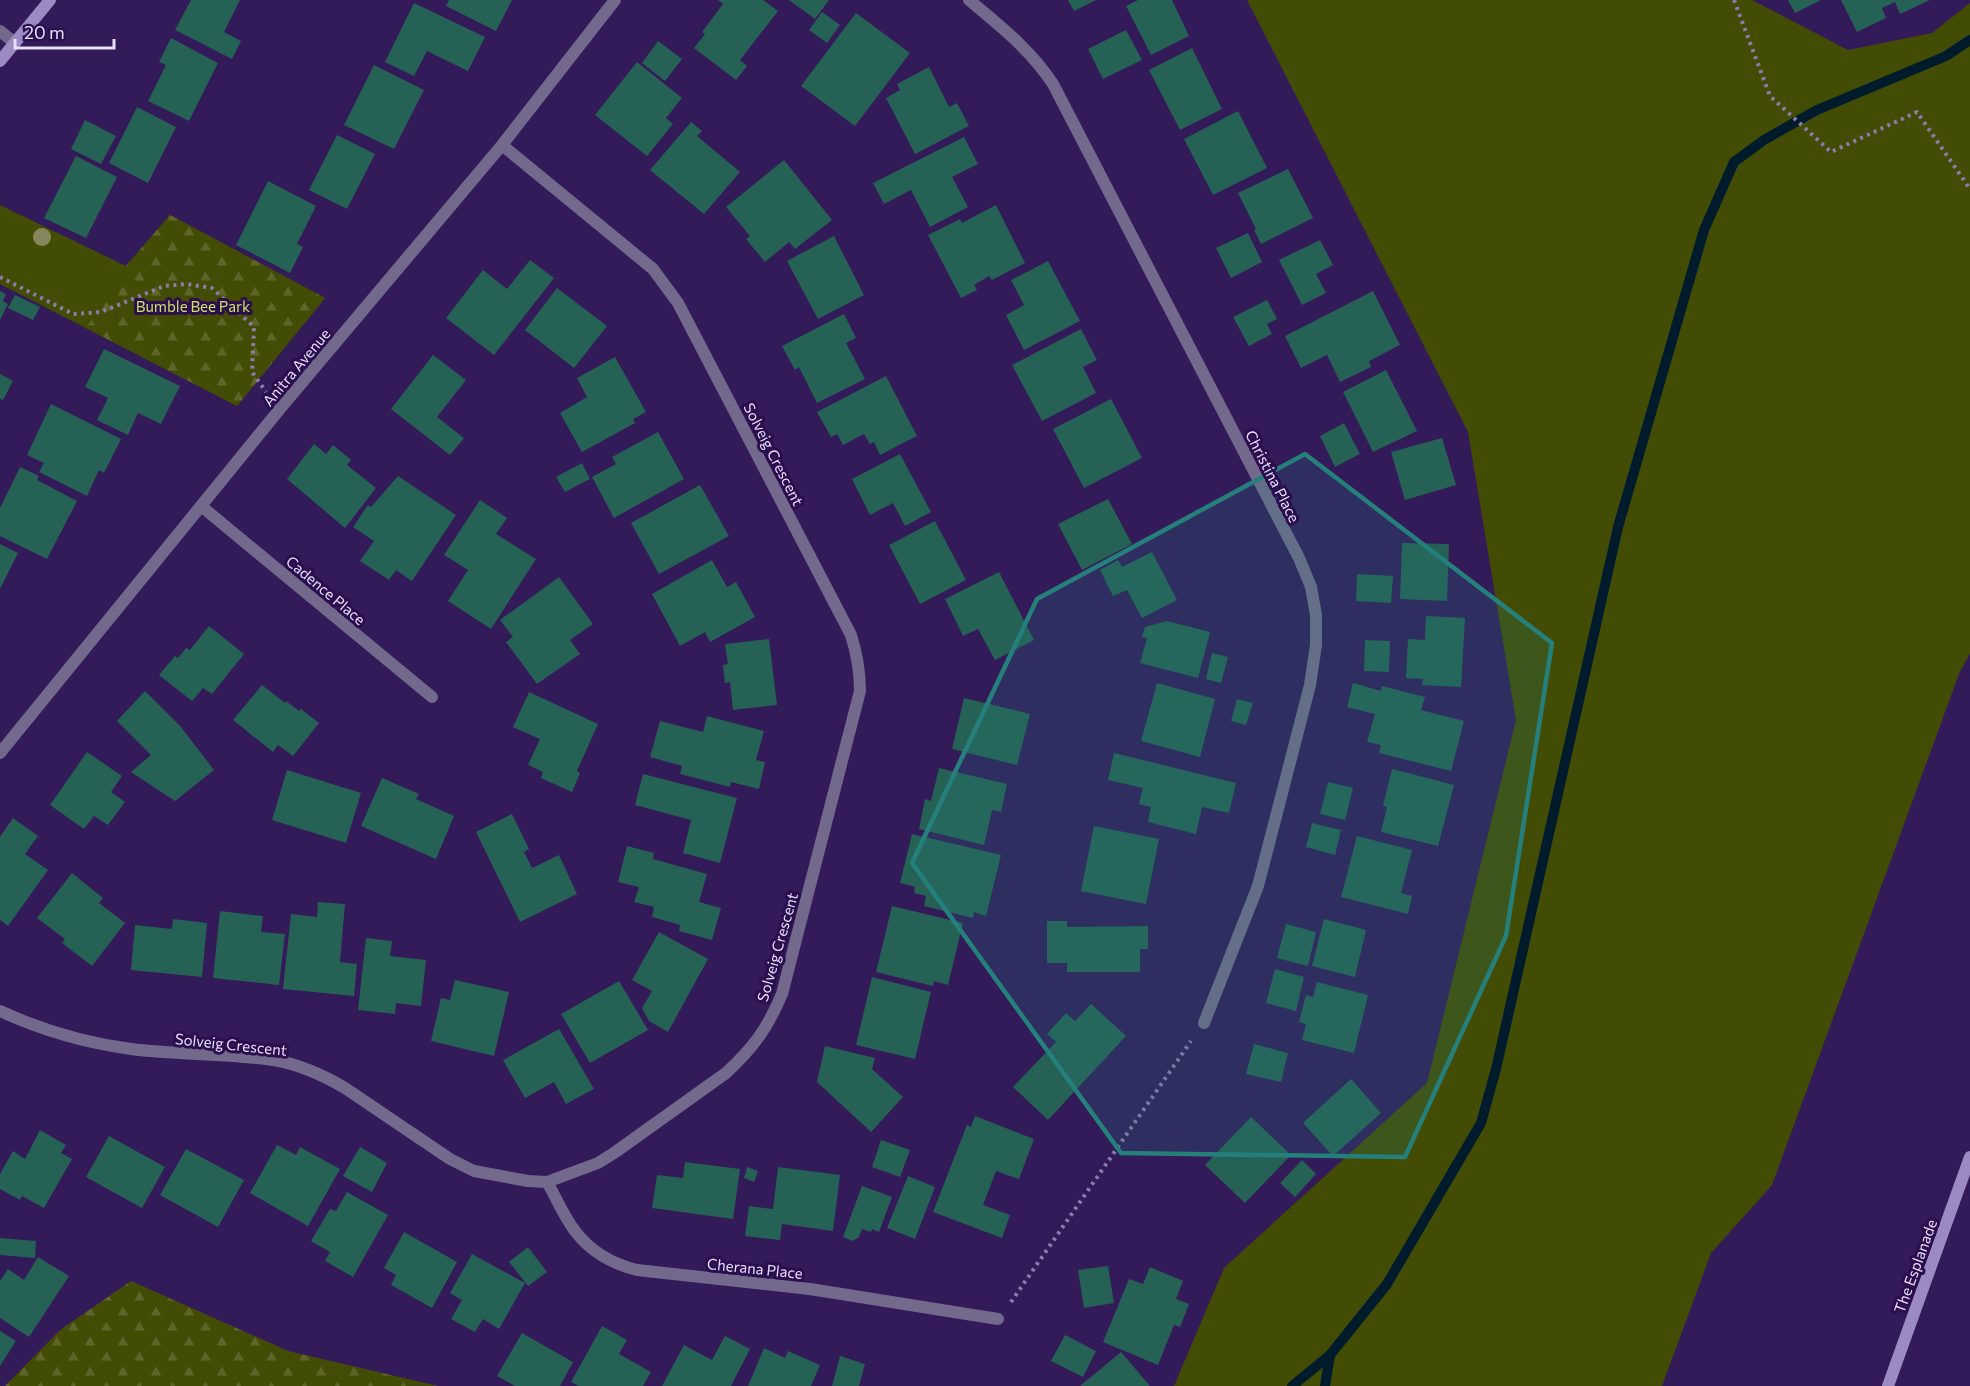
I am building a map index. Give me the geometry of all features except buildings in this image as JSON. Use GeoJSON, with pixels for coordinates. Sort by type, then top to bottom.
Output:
{"type":"FeatureCollection","features":[{"type":"Feature","properties":{"kind":"street"},"geometry":{"type":"LineString","coordinates":[[0,61],[50,0]]}},
{"type":"Feature","properties":{"kind":"street","name":"Anitra Avenue"},"geometry":{"type":"LineString","coordinates":[[0,753],[279,410],[501,145],[615,0]]}},
{"type":"Feature","properties":{"kind":"street","name":"Christina Place"},"geometry":{"type":"LineString","coordinates":[[969,0],[1009,33],[1030,54],[1053,84],[1299,558],[1311,587],[1317,615],[1316,645],[1307,696],[1258,886],[1204,1023]]}},
{"type":"Feature","properties":{"kind":"street"},"geometry":{"type":"LineString","coordinates":[[0,31],[15,43]]}},
{"type":"Feature","properties":{"kind":"street","name":"Solveig Crescent"},"geometry":{"type":"LineString","coordinates":[[0,1011],[22,1022],[89,1042],[133,1049],[273,1060],[299,1067],[345,1088],[450,1159],[474,1171],[528,1181],[547,1182],[598,1163],[614,1154],[726,1073],[771,1021],[782,994],[860,692],[856,651],[851,635],[672,293],[653,269],[501,145]]}},
{"type":"Feature","properties":{"kind":"street","name":"Cadence Place"},"geometry":{"type":"LineString","coordinates":[[201,506],[432,696]]}},
{"type":"Feature","properties":{"kind":"street","name":"The Esplanade"},"geometry":{"type":"LineString","coordinates":[[1888,1386],[1970,1157]]}},
{"type":"Feature","properties":{"kind":"street","name":"Cherana Place"},"geometry":{"type":"LineString","coordinates":[[547,1182],[575,1231],[608,1260],[623,1266],[637,1270],[810,1289],[998,1319]]}},
{"type":"Feature","properties":{"kind":"path"},"geometry":{"type":"LineString","coordinates":[[1734,0],[1770,96],[1831,152],[1917,112],[1970,189]]}},
{"type":"Feature","properties":{"kind":"path"},"geometry":{"type":"LineString","coordinates":[[0,277],[73,314],[101,312],[164,286],[186,284],[212,288],[254,327],[252,372],[279,410]]}},
{"type":"Feature","properties":{"kind":"path"},"geometry":{"type":"LineString","coordinates":[[998,1319],[1204,1023]]}},
{"type":"Feature","properties":{"kind":"highlighted area"},"geometry":{"type":"Polygon","coordinates":[[[1305,454],[1552,643],[1506,936],[1405,1157],[1121,1153],[912,863],[1037,599],[1305,454]]]}},
{"type":"Feature","properties":{"kind":"green space"},"geometry":{"type":"Polygon","coordinates":[[[1247,0],[1752,0],[1848,50],[1932,33],[1970,3],[1970,653],[1959,674],[1772,1185],[1711,1253],[1662,1386],[1174,1386],[1224,1268],[1427,1083],[1516,720],[1468,432],[1247,0]]]}},
{"type":"Feature","properties":{"kind":"green space","name":"Bumble Bee Park"},"geometry":{"type":"Polygon","coordinates":[[[0,205],[126,266],[170,215],[325,298],[237,406],[0,284],[0,205]]]}},
{"type":"Feature","properties":{"kind":"green space","name":"Bumble Bee Park"},"geometry":{"type":"Polygon","coordinates":[[[170,215],[325,298],[237,406],[86,328],[126,266],[170,215]]]}},
{"type":"Feature","properties":{"kind":"green space"},"geometry":{"type":"Polygon","coordinates":[[[131,1281],[288,1351],[438,1386],[5,1386],[60,1330],[131,1281]]]}},
{"type":"Feature","properties":{"kind":"waterway"},"geometry":{"type":"LineString","coordinates":[[1292,1386],[1330,1355],[1387,1284],[1481,1123],[1496,1069],[1618,527],[1704,230],[1734,162],[1764,140],[1817,110],[1946,56],[1970,40]]}},
{"type":"Feature","properties":{"kind":"waterway"},"geometry":{"type":"LineString","coordinates":[[1325,1386],[1330,1355]]}}]}
